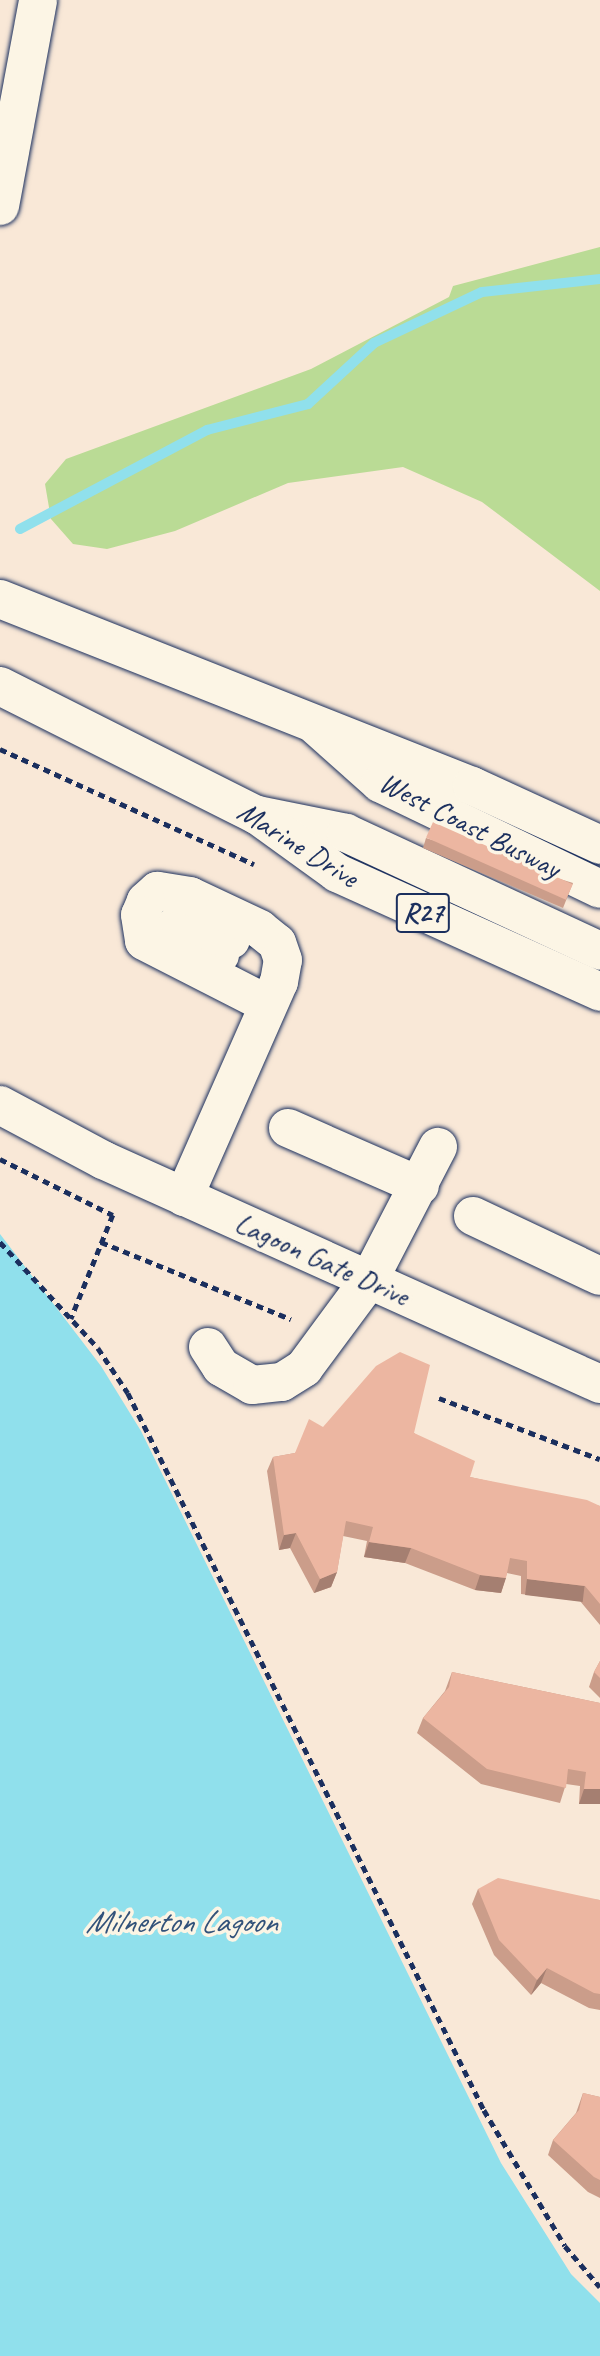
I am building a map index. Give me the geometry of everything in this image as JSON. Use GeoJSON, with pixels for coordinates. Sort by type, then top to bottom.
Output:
{"type":"FeatureCollection","features":[{"type":"Feature","properties":{"kind":"main road"},"geometry":{"type":"LineString","coordinates":[[0,206],[38,0]]}},
{"type":"Feature","properties":{"kind":"main road"},"geometry":{"type":"LineString","coordinates":[[0,599],[314,724],[600,845]]}},
{"type":"Feature","properties":{"kind":"main road","name":"Marine Drive"},"geometry":{"type":"LineString","coordinates":[[0,686],[257,815],[337,873],[600,992]]}},
{"type":"Feature","properties":{"kind":"main road","name":"West Coast Busway"},"geometry":{"type":"LineString","coordinates":[[314,724],[380,783],[600,889]]}},
{"type":"Feature","properties":{"kind":"main road","name":"West Coast Busway"},"geometry":{"type":"LineString","coordinates":[[257,815],[346,833],[600,951]]}},
{"type":"Feature","properties":{"kind":"main road"},"geometry":{"type":"LineString","coordinates":[[184,1197],[275,985]]}},
{"type":"Feature","properties":{"kind":"main road","name":"Lagoon Gate Drive"},"geometry":{"type":"LineString","coordinates":[[0,1084],[45,1131]]}},
{"type":"Feature","properties":{"kind":"main road","name":"Lagoon Gate Drive"},"geometry":{"type":"LineString","coordinates":[[0,1105],[45,1131],[184,1197],[369,1280],[597,1374]]}},
{"type":"Feature","properties":{"kind":"main road"},"geometry":{"type":"LineString","coordinates":[[288,1128],[420,1186]]}},
{"type":"Feature","properties":{"kind":"main road"},"geometry":{"type":"LineString","coordinates":[[208,1347],[235,1379],[267,1385],[303,1368],[369,1280],[438,1147]]}},
{"type":"Feature","properties":{"kind":"main road"},"geometry":{"type":"LineString","coordinates":[[473,1216],[600,1276]]}},
{"type":"Feature","properties":{"kind":"path"},"geometry":{"type":"LineString","coordinates":[[0,1159],[113,1215],[71,1320]]}},
{"type":"Feature","properties":{"kind":"path"},"geometry":{"type":"LineString","coordinates":[[0,1242],[71,1320],[128,1394],[484,2110],[565,2246],[600,2287]]}},
{"type":"Feature","properties":{"kind":"path"},"geometry":{"type":"LineString","coordinates":[[101,1242],[328,1335]]}},
{"type":"Feature","properties":{"kind":"path"},"geometry":{"type":"LineString","coordinates":[[439,1398],[600,1459]]}},
{"type":"Feature","properties":{"kind":"green space"},"geometry":{"type":"Polygon","coordinates":[[[600,247],[600,591],[482,502],[403,467],[288,483],[175,531],[107,549],[73,544],[51,519],[45,484],[66,459],[311,369],[449,297],[453,286],[600,247]]]}},
{"type":"Feature","properties":{"kind":"water","name":"Milnerton Lagoon"},"geometry":{"type":"Polygon","coordinates":[[[0,1234],[101,1366],[141,1431],[501,2163],[571,2274],[600,2303],[600,2356],[0,2356],[0,1234]]]}},
{"type":"Feature","properties":{"kind":"building"},"geometry":{"type":"Polygon","coordinates":[[[433,822],[573,884],[566,900],[426,838],[433,822]]]}},
{"type":"Feature","properties":{"kind":"building"},"geometry":{"type":"Polygon","coordinates":[[[400,1352],[430,1365],[414,1433],[475,1461],[470,1477],[587,1500],[600,1506],[600,1604],[585,1586],[527,1579],[527,1561],[510,1558],[506,1578],[480,1575],[411,1548],[369,1542],[373,1527],[346,1521],[337,1572],[320,1579],[296,1533],[284,1535],[273,1457],[295,1453],[309,1419],[323,1427],[376,1366],[400,1352]]]}},
{"type":"Feature","properties":{"kind":"building"},"geometry":{"type":"Polygon","coordinates":[[[600,1661],[600,1678],[594,1672],[600,1661]]]}},
{"type":"Feature","properties":{"kind":"building"},"geometry":{"type":"Polygon","coordinates":[[[452,1672],[600,1703],[600,1789],[584,1789],[586,1772],[568,1769],[566,1788],[487,1769],[423,1718],[449,1687],[452,1672]]]}},
{"type":"Feature","properties":{"kind":"building"},"geometry":{"type":"Polygon","coordinates":[[[498,1878],[600,1900],[600,1994],[547,1968],[537,1980],[499,1940],[478,1889],[498,1878]]]}},
{"type":"Feature","properties":{"kind":"building"},"geometry":{"type":"Polygon","coordinates":[[[583,2093],[600,2097],[600,2180],[553,2140],[579,2110],[583,2093]]]}},
{"type":"Feature","properties":{"kind":"waterway"},"geometry":{"type":"LineString","coordinates":[[20,529],[207,430],[308,404],[374,343],[482,292],[600,279]]}}]}
